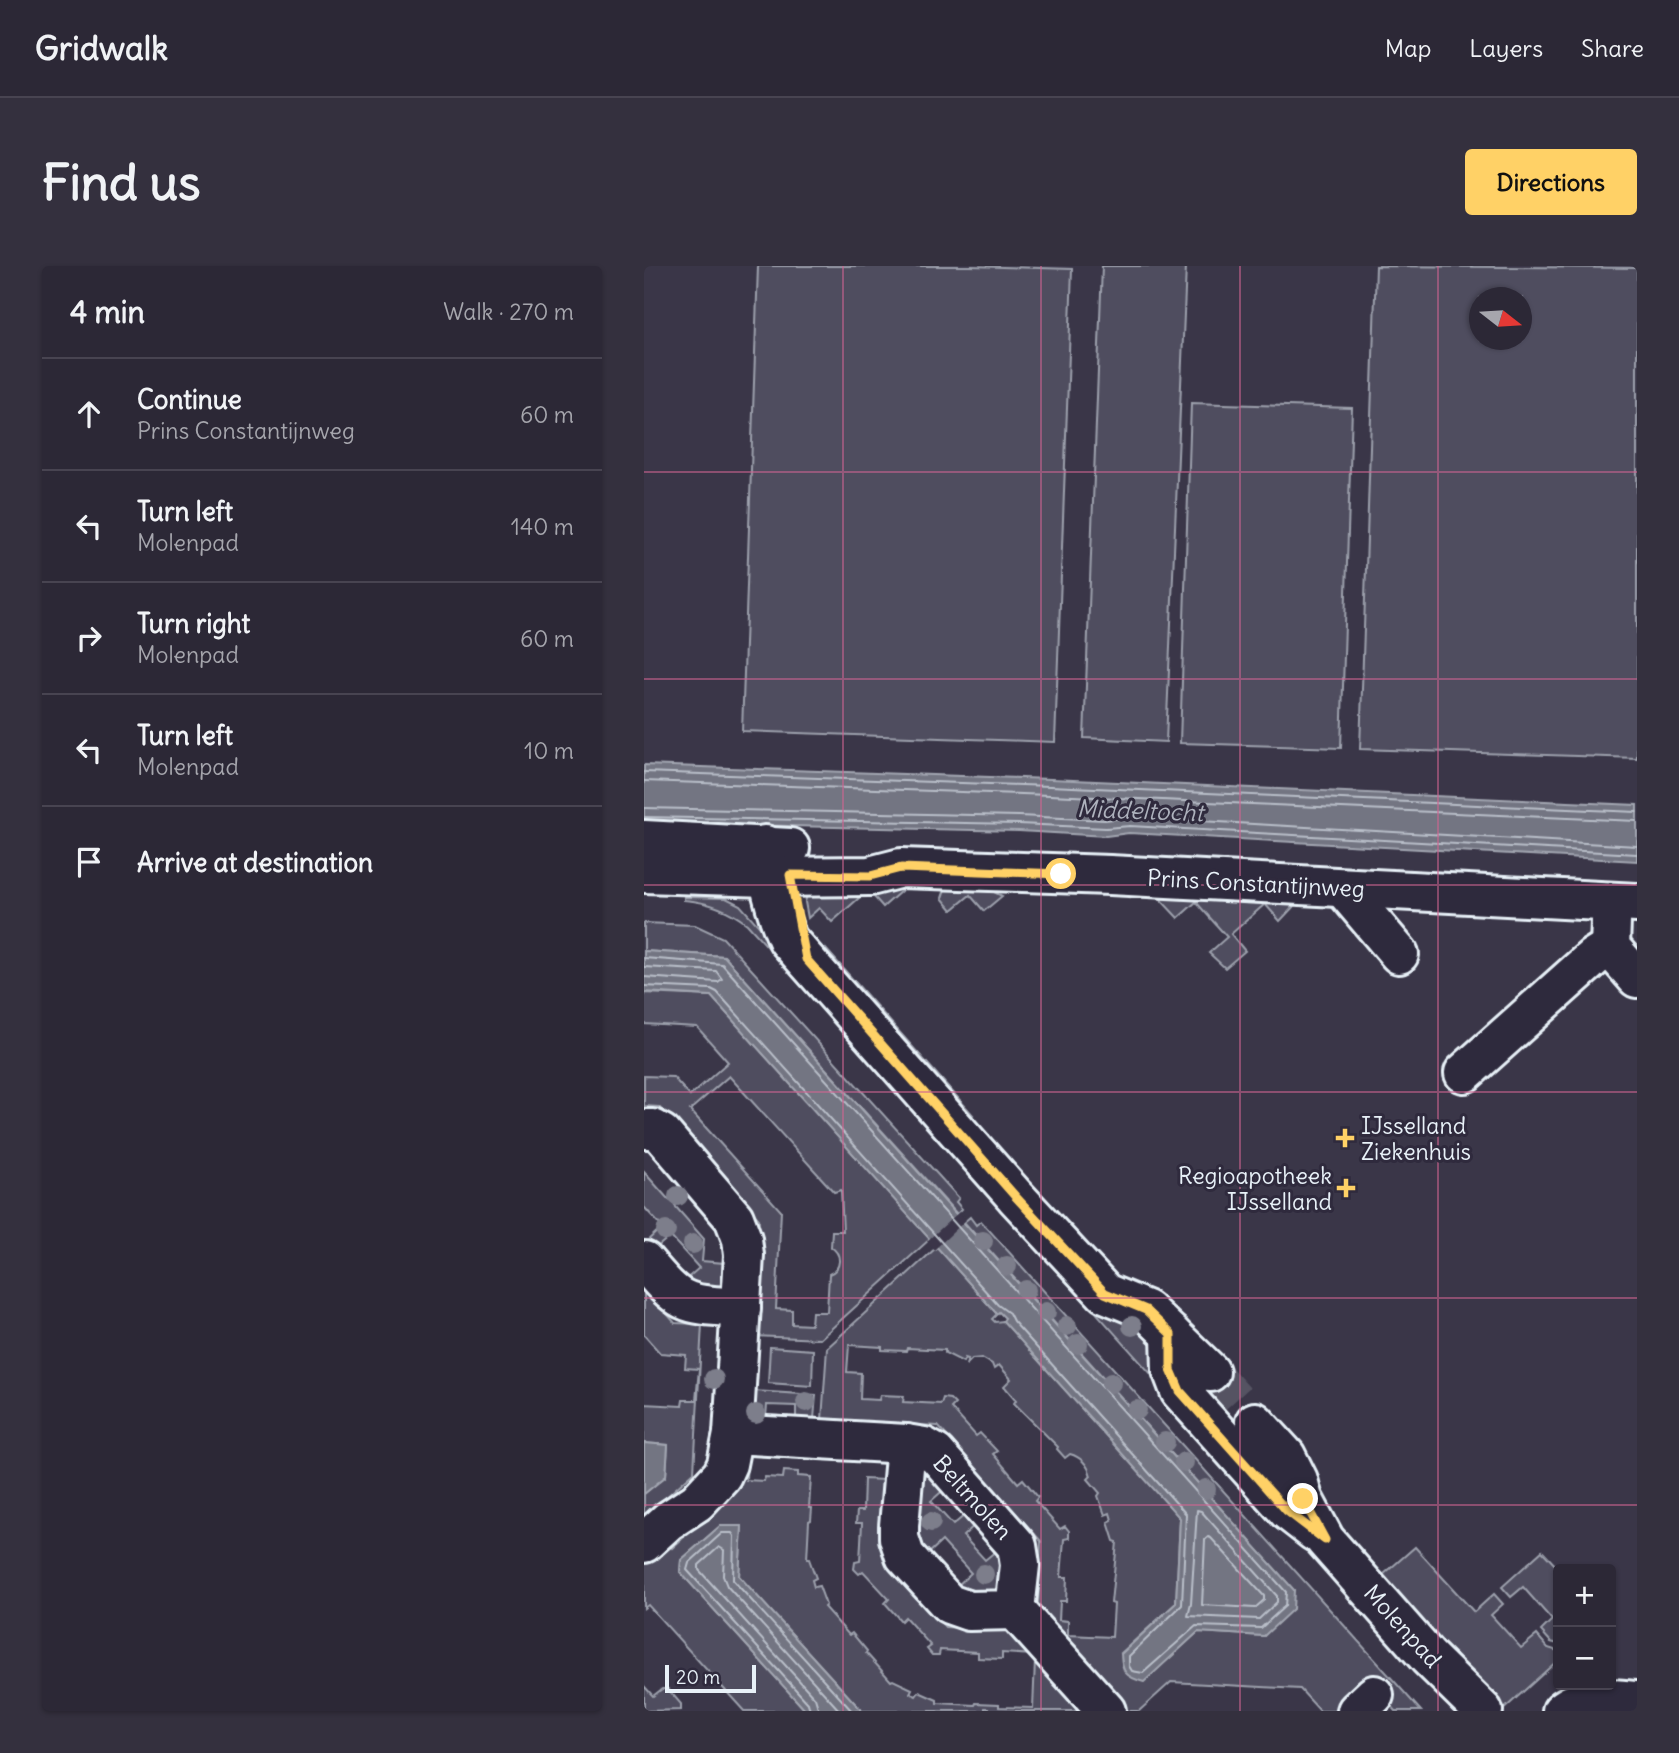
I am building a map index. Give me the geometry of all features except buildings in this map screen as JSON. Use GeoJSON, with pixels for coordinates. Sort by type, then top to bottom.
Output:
{"type":"FeatureCollection","features":[{"type":"Feature","properties":{"kind":"street"},"geometry":{"type":"LineString","coordinates":[[644,840],[715,843],[774,866]]}},
{"type":"Feature","properties":{"kind":"street"},"geometry":{"type":"LineString","coordinates":[[644,856],[719,859],[774,866]]}},
{"type":"Feature","properties":{"kind":"street","name":"Prins Constantijnweg"},"geometry":{"type":"LineString","coordinates":[[644,873],[774,866],[871,856],[901,868],[1110,875],[1624,902],[1610,947]]}},
{"type":"Feature","properties":{"kind":"street"},"geometry":{"type":"LineString","coordinates":[[774,866],[779,920],[788,940],[1015,1196],[1105,1293],[1146,1310],[1210,1372]]}},
{"type":"Feature","properties":{"kind":"street"},"geometry":{"type":"LineString","coordinates":[[1343,888],[1399,954]]}},
{"type":"Feature","properties":{"kind":"street"},"geometry":{"type":"LineString","coordinates":[[1464,1073],[1594,957],[1610,947],[1637,978]]}},
{"type":"Feature","properties":{"kind":"street"},"geometry":{"type":"LineString","coordinates":[[644,1129],[653,1129],[662,1134],[738,1226],[744,1255],[733,1434],[727,1464],[713,1486],[697,1502],[668,1521],[644,1543]]}},
{"type":"Feature","properties":{"kind":"street"},"geometry":{"type":"LineString","coordinates":[[644,1261],[679,1299],[699,1305],[741,1308]]}},
{"type":"Feature","properties":{"kind":"street","name":"Molenpad"},"geometry":{"type":"LineString","coordinates":[[1171,1334],[1171,1370],[1180,1391],[1287,1511],[1325,1540],[1428,1657],[1483,1711]]}},
{"type":"Feature","properties":{"kind":"street","name":"Molenpad"},"geometry":{"type":"LineString","coordinates":[[1255,1422],[1292,1466],[1303,1499],[1325,1540]]}},
{"type":"Feature","properties":{"kind":"street","name":"Beltmolen"},"geometry":{"type":"LineString","coordinates":[[733,1434],[906,1444],[924,1447],[936,1454],[1013,1539],[1020,1558],[1015,1610],[969,1611],[949,1604],[905,1556],[901,1548],[899,1525],[906,1444]]}},
{"type":"Feature","properties":{"kind":"street"},"geometry":{"type":"LineString","coordinates":[[1015,1610],[1106,1711]]}},
{"type":"Feature","properties":{"kind":"street"},"geometry":{"type":"LineString","coordinates":[[1562,1711],[1591,1699],[1637,1701]]}},
{"type":"Feature","properties":{"kind":"shaded area"},"geometry":{"type":"Polygon","coordinates":[[[758,266],[1072,269],[1055,742],[742,731],[758,266]]]}},
{"type":"Feature","properties":{"kind":"shaded area"},"geometry":{"type":"Polygon","coordinates":[[[1102,266],[1186,266],[1166,742],[1084,738],[1102,266]]]}},
{"type":"Feature","properties":{"kind":"shaded area"},"geometry":{"type":"Polygon","coordinates":[[[1376,266],[1637,268],[1637,758],[1360,749],[1376,266]]]}},
{"type":"Feature","properties":{"kind":"shaded area"},"geometry":{"type":"Polygon","coordinates":[[[1191,403],[1352,408],[1341,748],[1180,743],[1191,403]]]}},
{"type":"Feature","properties":{"kind":"shaded area"},"geometry":{"type":"Polygon","coordinates":[[[895,887],[901,891],[883,907],[868,890],[832,922],[819,908],[808,918],[805,902],[807,895],[895,887]]]}},
{"type":"Feature","properties":{"kind":"shaded area"},"geometry":{"type":"Polygon","coordinates":[[[945,889],[988,889],[1002,896],[984,911],[970,895],[952,910],[942,898],[945,889]]]}},
{"type":"Feature","properties":{"kind":"shaded area"},"geometry":{"type":"Polygon","coordinates":[[[684,897],[726,898],[740,905],[1002,1197],[997,1202],[747,924],[725,910],[684,900],[684,897]]]}},
{"type":"Feature","properties":{"kind":"shaded area"},"geometry":{"type":"Polygon","coordinates":[[[1162,897],[1296,904],[1280,921],[1265,904],[1231,934],[1245,951],[1225,968],[1209,953],[1227,937],[1196,902],[1178,918],[1161,900],[1162,897]]]}},
{"type":"Feature","properties":{"kind":"shaded area"},"geometry":{"type":"Polygon","coordinates":[[[644,923],[695,925],[723,938],[959,1198],[956,1202],[962,1209],[957,1214],[724,956],[644,951],[644,923]]]}},
{"type":"Feature","properties":{"kind":"shaded area"},"geometry":{"type":"Polygon","coordinates":[[[825,948],[973,1115],[966,1121],[819,953],[825,948]]]}},
{"type":"Feature","properties":{"kind":"shaded area"},"geometry":{"type":"Polygon","coordinates":[[[644,993],[711,996],[930,1239],[820,1339],[753,1336],[759,1219],[659,1107],[644,1106],[644,1076],[673,1077],[690,1096],[728,1062],[697,1027],[644,1024],[644,993]],[[729,1076],[690,1110],[781,1211],[776,1309],[792,1310],[792,1324],[811,1325],[812,1312],[827,1312],[829,1274],[836,1269],[839,1261],[837,1253],[831,1247],[832,1231],[843,1231],[841,1190],[834,1192],[729,1076]]]}},
{"type":"Feature","properties":{"kind":"shaded area"},"geometry":{"type":"Polygon","coordinates":[[[644,1172],[668,1199],[685,1185],[690,1191],[675,1206],[704,1239],[702,1261],[724,1263],[720,1289],[683,1282],[699,1268],[670,1236],[654,1250],[646,1242],[662,1227],[644,1207],[644,1172]]]}},
{"type":"Feature","properties":{"kind":"shaded area"},"geometry":{"type":"Polygon","coordinates":[[[1006,1212],[1132,1319],[1460,1711],[1453,1711],[1006,1212]]]}},
{"type":"Feature","properties":{"kind":"shaded area"},"geometry":{"type":"Polygon","coordinates":[[[970,1217],[976,1225],[981,1221],[1421,1711],[1396,1711],[1374,1686],[1346,1711],[1320,1711],[1300,1689],[1171,1682],[1139,1711],[1128,1711],[1038,1611],[1041,1541],[938,1426],[822,1420],[827,1348],[937,1247],[997,1314],[992,1319],[995,1322],[1003,1321],[1180,1518],[1176,1603],[1121,1653],[1144,1681],[1198,1632],[1264,1636],[1294,1590],[964,1222],[970,1217]],[[849,1345],[847,1372],[861,1373],[860,1399],[879,1400],[880,1395],[904,1396],[903,1402],[941,1404],[943,1398],[950,1399],[955,1404],[951,1408],[976,1436],[980,1433],[997,1451],[993,1454],[1018,1483],[1023,1479],[1038,1497],[1035,1501],[1060,1529],[1065,1526],[1069,1531],[1069,1538],[1064,1539],[1061,1577],[1067,1577],[1066,1601],[1060,1601],[1059,1620],[1068,1621],[1068,1635],[1112,1637],[1114,1604],[1111,1603],[1117,1542],[1114,1541],[1108,1522],[1112,1520],[1110,1513],[1105,1515],[1098,1496],[1100,1493],[1088,1479],[1091,1476],[1086,1465],[1081,1459],[1070,1454],[1065,1458],[1058,1447],[1014,1403],[1016,1400],[1004,1386],[1011,1379],[999,1365],[994,1369],[992,1364],[982,1358],[972,1359],[966,1365],[968,1359],[965,1358],[963,1362],[945,1353],[945,1350],[882,1350],[882,1347],[849,1345]]]}},
{"type":"Feature","properties":{"kind":"shaded area"},"geometry":{"type":"Polygon","coordinates":[[[644,1288],[675,1323],[702,1324],[694,1472],[644,1517],[644,1494],[666,1476],[668,1445],[644,1443],[644,1404],[682,1406],[683,1400],[696,1400],[699,1369],[685,1368],[686,1355],[660,1353],[644,1335],[644,1288]]]}},
{"type":"Feature","properties":{"kind":"shaded area"},"geometry":{"type":"Polygon","coordinates":[[[770,1347],[813,1350],[812,1386],[768,1383],[770,1347]]]}},
{"type":"Feature","properties":{"kind":"shaded area"},"geometry":{"type":"Polygon","coordinates":[[[754,1391],[816,1395],[814,1419],[796,1419],[796,1406],[767,1405],[766,1417],[753,1416],[754,1391]]]}},
{"type":"Feature","properties":{"kind":"shaded area"},"geometry":{"type":"Polygon","coordinates":[[[747,1459],[746,1480],[783,1478],[784,1471],[811,1477],[809,1508],[812,1508],[807,1559],[816,1578],[812,1580],[814,1587],[819,1586],[826,1605],[824,1607],[849,1635],[852,1633],[891,1681],[912,1689],[910,1693],[916,1696],[919,1692],[937,1700],[937,1703],[999,1704],[999,1707],[1033,1708],[1034,1655],[1002,1653],[1002,1659],[978,1658],[978,1652],[940,1650],[939,1655],[932,1655],[927,1649],[931,1646],[905,1617],[901,1621],[885,1603],[889,1599],[863,1571],[859,1574],[854,1569],[855,1562],[860,1561],[862,1523],[856,1523],[857,1511],[863,1511],[864,1479],[885,1480],[888,1467],[884,1558],[945,1627],[1014,1631],[1085,1711],[989,1711],[989,1708],[985,1708],[985,1711],[862,1711],[739,1576],[742,1527],[720,1526],[681,1560],[680,1572],[806,1711],[744,1711],[648,1605],[644,1608],[644,1563],[659,1549],[661,1536],[672,1548],[710,1513],[747,1459]]]}},
{"type":"Feature","properties":{"kind":"shaded area"},"geometry":{"type":"Polygon","coordinates":[[[926,1464],[948,1486],[931,1501],[953,1525],[970,1511],[979,1521],[963,1536],[985,1560],[1002,1546],[1007,1560],[996,1597],[955,1588],[971,1573],[942,1541],[926,1556],[917,1538],[921,1471],[926,1464]]]}},
{"type":"Feature","properties":{"kind":"shaded area"},"geometry":{"type":"Polygon","coordinates":[[[1415,1547],[1474,1612],[1494,1594],[1503,1604],[1491,1615],[1521,1648],[1537,1635],[1548,1648],[1553,1650],[1553,1665],[1503,1710],[1463,1665],[1376,1581],[1415,1547]]]}},
{"type":"Feature","properties":{"kind":"shaded area"},"geometry":{"type":"Polygon","coordinates":[[[1542,1551],[1554,1564],[1553,1643],[1541,1631],[1552,1620],[1523,1587],[1511,1597],[1502,1587],[1542,1551]]]}},
{"type":"Feature","properties":{"kind":"shaded area"},"geometry":{"type":"Polygon","coordinates":[[[644,1686],[653,1696],[662,1689],[668,1689],[681,1704],[681,1710],[644,1711],[644,1686]]]}},
{"type":"Feature","properties":{"kind":"water","name":"Middeltocht"},"geometry":{"type":"Polygon","coordinates":[[[644,765],[1051,779],[1637,805],[1637,861],[1129,833],[1106,836],[1019,831],[644,823],[644,765]]]}},
{"type":"Feature","properties":{"kind":"water"},"geometry":{"type":"Polygon","coordinates":[[[644,951],[724,956],[1294,1590],[1293,1609],[1264,1636],[1198,1632],[1144,1682],[1126,1673],[1121,1654],[1176,1603],[1180,1518],[1003,1321],[1005,1318],[999,1312],[997,1314],[711,996],[644,992],[644,951]]]}},
{"type":"Feature","properties":{"kind":"water"},"geometry":{"type":"Polygon","coordinates":[[[644,1443],[668,1445],[666,1476],[644,1494],[644,1443]]]}},
{"type":"Feature","properties":{"kind":"water"},"geometry":{"type":"Polygon","coordinates":[[[720,1526],[742,1526],[739,1576],[862,1711],[806,1711],[680,1572],[681,1560],[720,1526]]]}},
{"type":"Feature","properties":{"kind":"pier"},"geometry":{"type":"Polygon","coordinates":[[[959,1212],[966,1220],[934,1250],[927,1241],[959,1212]]]}},
{"type":"Feature","properties":{"kind":"tunnel"},"geometry":{"type":"LineString","coordinates":[[1210,1372],[1255,1422]]}},
{"type":"Feature","properties":{"kind":"place","name":"IJsselland Ziekenhuis"},"geometry":{"type":"Point","coordinates":[1345,1138]}},
{"type":"Feature","properties":{"kind":"place","name":"Regioapotheek IJsselland"},"geometry":{"type":"Point","coordinates":[1346,1188]}},
{"type":"Feature","properties":{"kind":"route"},"geometry":{"type":"LineString","coordinates":[[1061,874],[901,868],[870,876],[790,875],[806,959],[1015,1196],[1105,1293],[1121,1302],[1146,1310],[1171,1334],[1171,1370],[1180,1391],[1287,1511],[1325,1540],[1303,1499]]}}]}
